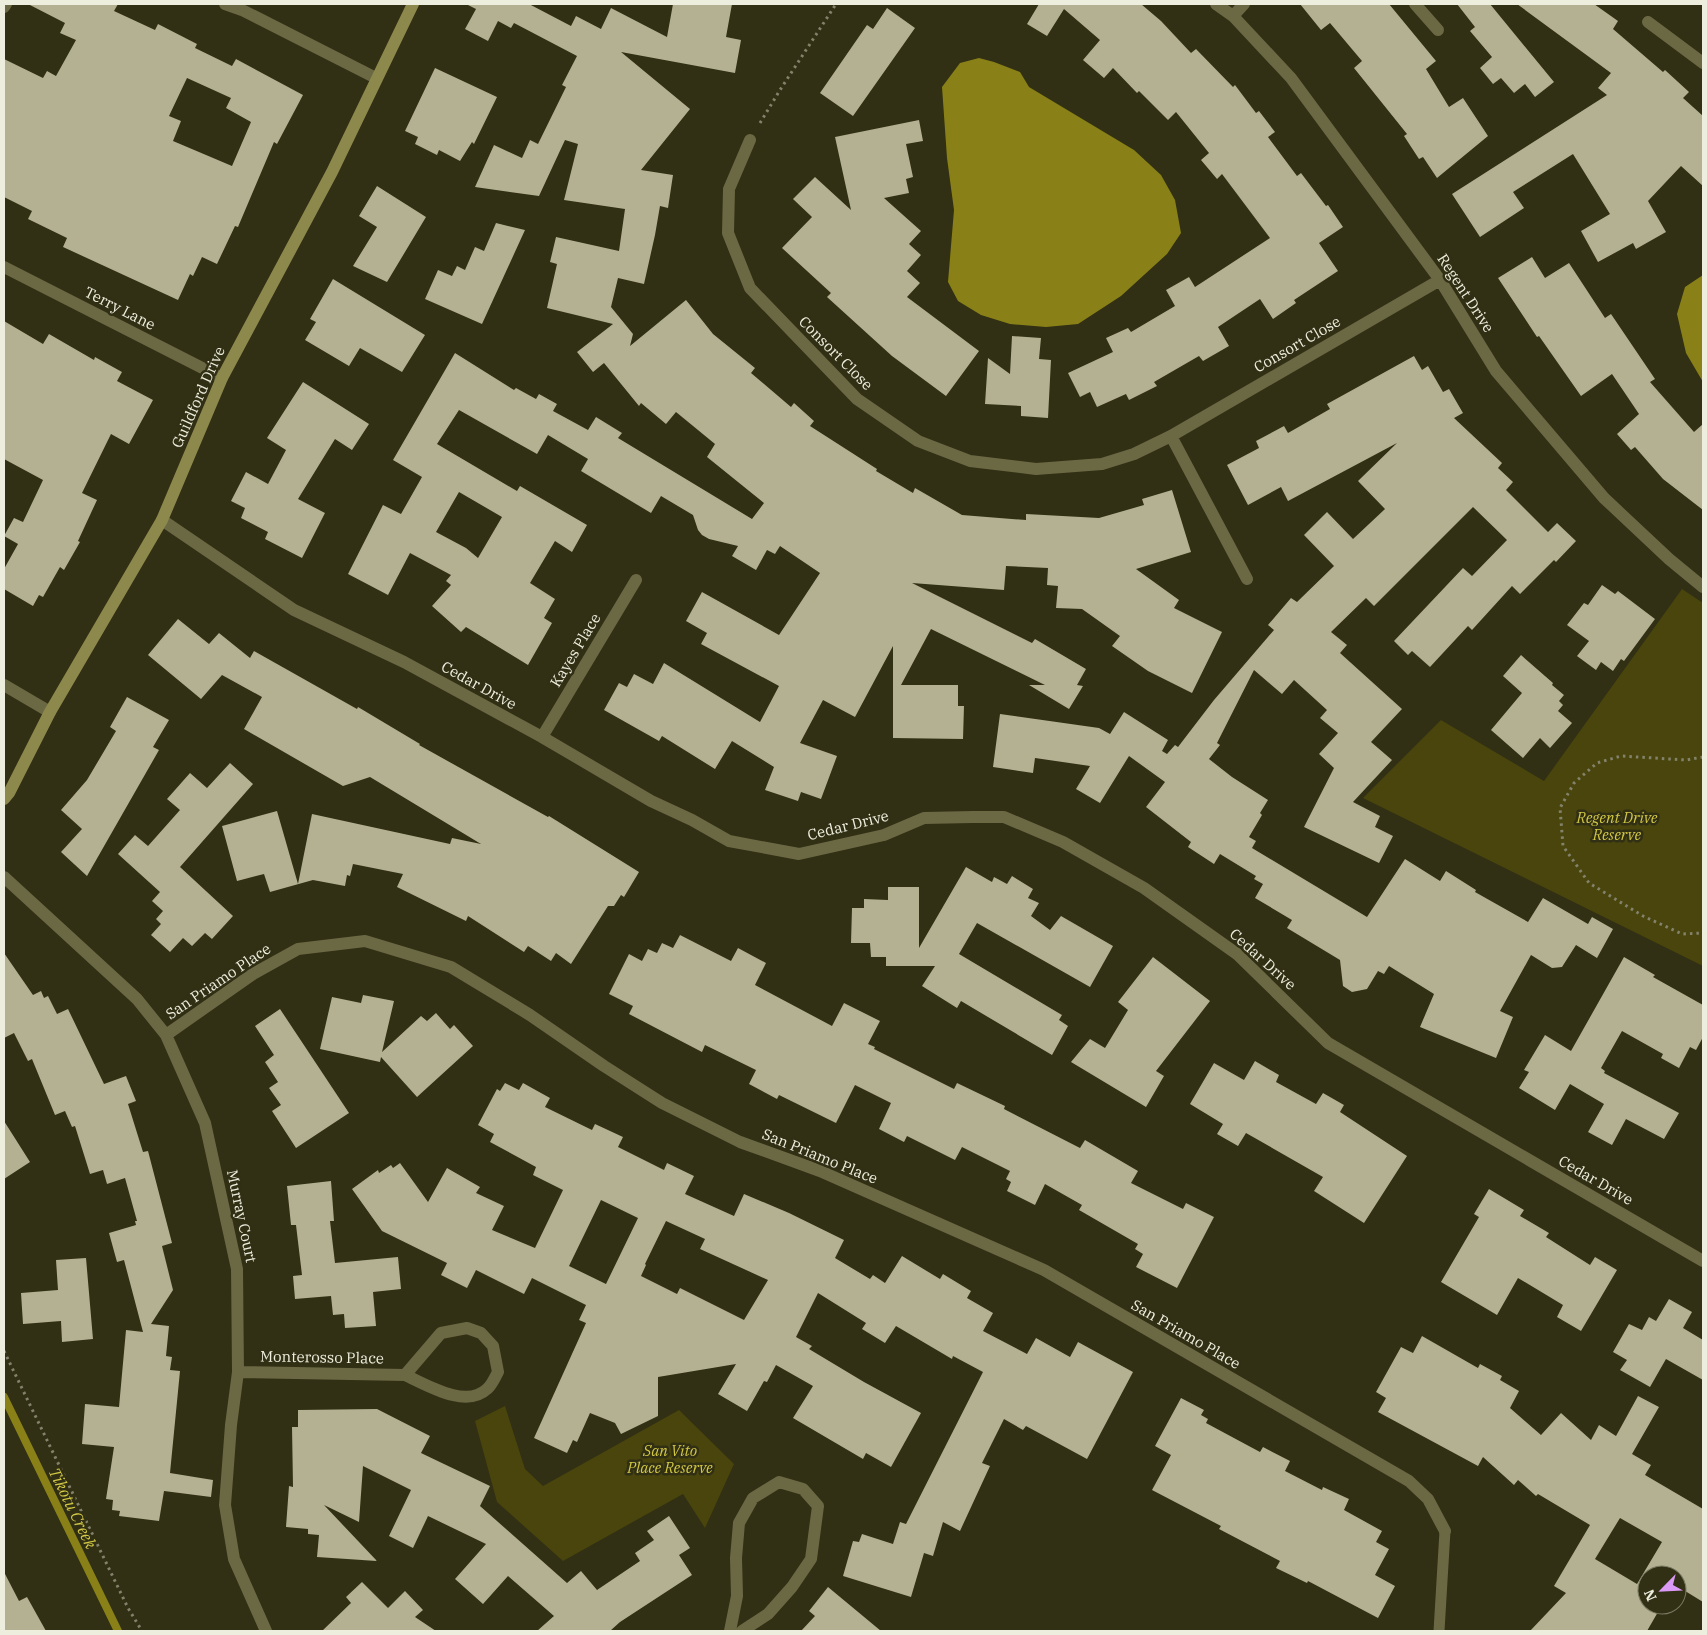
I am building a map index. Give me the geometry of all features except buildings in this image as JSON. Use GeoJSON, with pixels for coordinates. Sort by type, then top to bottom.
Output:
{"type":"FeatureCollection","features":[{"type":"Feature","properties":{"kind":"street"},"geometry":{"type":"LineString","coordinates":[[225,4],[244,7],[376,78]]}},
{"type":"Feature","properties":{"kind":"street","name":"Guildford Drive"},"geometry":{"type":"LineString","coordinates":[[4,799],[9,793],[50,712],[162,520],[222,378],[332,172],[413,4]]}},
{"type":"Feature","properties":{"kind":"street","name":"Regent Drive"},"geometry":{"type":"LineString","coordinates":[[1216,4],[1233,16],[1291,78],[1440,280],[1496,371],[1604,498],[1669,560],[1703,587]]}},
{"type":"Feature","properties":{"kind":"street"},"geometry":{"type":"LineString","coordinates":[[1233,16],[1244,4]]}},
{"type":"Feature","properties":{"kind":"street"},"geometry":{"type":"LineString","coordinates":[[1415,4],[1438,30]]}},
{"type":"Feature","properties":{"kind":"street"},"geometry":{"type":"LineString","coordinates":[[1648,22],[1703,63]]}},
{"type":"Feature","properties":{"kind":"street","name":"Consort Close"},"geometry":{"type":"LineString","coordinates":[[750,140],[729,189],[728,233],[750,288],[857,399],[918,441],[970,461],[1036,469],[1102,464],[1134,454],[1170,436],[1440,280]]}},
{"type":"Feature","properties":{"kind":"street","name":"Terry Lane"},"geometry":{"type":"LineString","coordinates":[[4,267],[222,378]]}},
{"type":"Feature","properties":{"kind":"street"},"geometry":{"type":"LineString","coordinates":[[1170,436],[1247,579]]}},
{"type":"Feature","properties":{"kind":"street","name":"Cedar Drive"},"geometry":{"type":"LineString","coordinates":[[162,520],[294,610],[404,662],[542,737],[652,802],[692,820],[729,841],[799,854],[884,835],[924,818],[973,817],[1004,818],[1063,842],[1144,888],[1237,954],[1328,1043],[1703,1260]]}},
{"type":"Feature","properties":{"kind":"street","name":"Kayes Place"},"geometry":{"type":"LineString","coordinates":[[542,737],[636,580]]}},
{"type":"Feature","properties":{"kind":"street"},"geometry":{"type":"LineString","coordinates":[[4,685],[50,712]]}},
{"type":"Feature","properties":{"kind":"street","name":"Murray Court"},"geometry":{"type":"LineString","coordinates":[[4,877],[137,999],[166,1035],[205,1123],[237,1269],[238,1372],[231,1425],[225,1505],[234,1559],[266,1631]]}},
{"type":"Feature","properties":{"kind":"street","name":"San Priamo Place"},"geometry":{"type":"LineString","coordinates":[[166,1035],[253,974],[298,949],[365,941],[451,967],[530,1015],[662,1103],[740,1142],[820,1171],[1044,1270],[1410,1481],[1428,1498],[1445,1531]]}},
{"type":"Feature","properties":{"kind":"street","name":"Monterosso Place"},"geometry":{"type":"LineString","coordinates":[[238,1372],[405,1375],[446,1393],[471,1398],[487,1390],[498,1372],[493,1346],[481,1333],[467,1328],[441,1333],[405,1375]]}},
{"type":"Feature","properties":{"kind":"street"},"geometry":{"type":"LineString","coordinates":[[730,1631],[737,1596],[736,1558],[739,1523],[753,1498],[779,1482],[803,1489],[818,1506],[811,1559],[792,1587],[768,1614],[742,1631]]}},
{"type":"Feature","properties":{"kind":"lane"},"geometry":{"type":"LineString","coordinates":[[1439,1631],[1445,1531]]}},
{"type":"Feature","properties":{"kind":"path"},"geometry":{"type":"LineString","coordinates":[[750,140],[836,4]]}},
{"type":"Feature","properties":{"kind":"path"},"geometry":{"type":"LineString","coordinates":[[1703,757],[1686,760],[1621,756],[1598,763],[1574,783],[1560,808],[1563,846],[1589,883],[1643,916],[1682,934],[1703,933]]}},
{"type":"Feature","properties":{"kind":"path"},"geometry":{"type":"LineString","coordinates":[[4,1351],[128,1608],[142,1631]]}},
{"type":"Feature","properties":{"kind":"green space","name":"Regent Drive Reserve"},"geometry":{"type":"Polygon","coordinates":[[[1682,589],[1703,603],[1703,966],[1363,798],[1441,720],[1544,781],[1682,589]]]}},
{"type":"Feature","properties":{"kind":"green space","name":"San Vito Place Reserve"},"geometry":{"type":"Polygon","coordinates":[[[505,1406],[525,1469],[543,1486],[679,1410],[734,1464],[705,1528],[683,1494],[563,1561],[497,1502],[475,1421],[505,1406]]]}},
{"type":"Feature","properties":{"kind":"shaded area"},"geometry":{"type":"Polygon","coordinates":[[[979,58],[1020,72],[1029,87],[1134,150],[1161,175],[1175,200],[1181,233],[1167,254],[1121,296],[1078,324],[1046,327],[1010,324],[981,315],[958,301],[948,282],[954,210],[947,158],[942,87],[960,63],[979,58]]]}},
{"type":"Feature","properties":{"kind":"shaded area"},"geometry":{"type":"Polygon","coordinates":[[[1703,275],[1703,382],[1686,353],[1677,314],[1685,287],[1703,275]]]}},
{"type":"Feature","properties":{"kind":"waterway","name":"Tikotu Creek"},"geometry":{"type":"LineString","coordinates":[[4,1397],[118,1631]]}}]}
